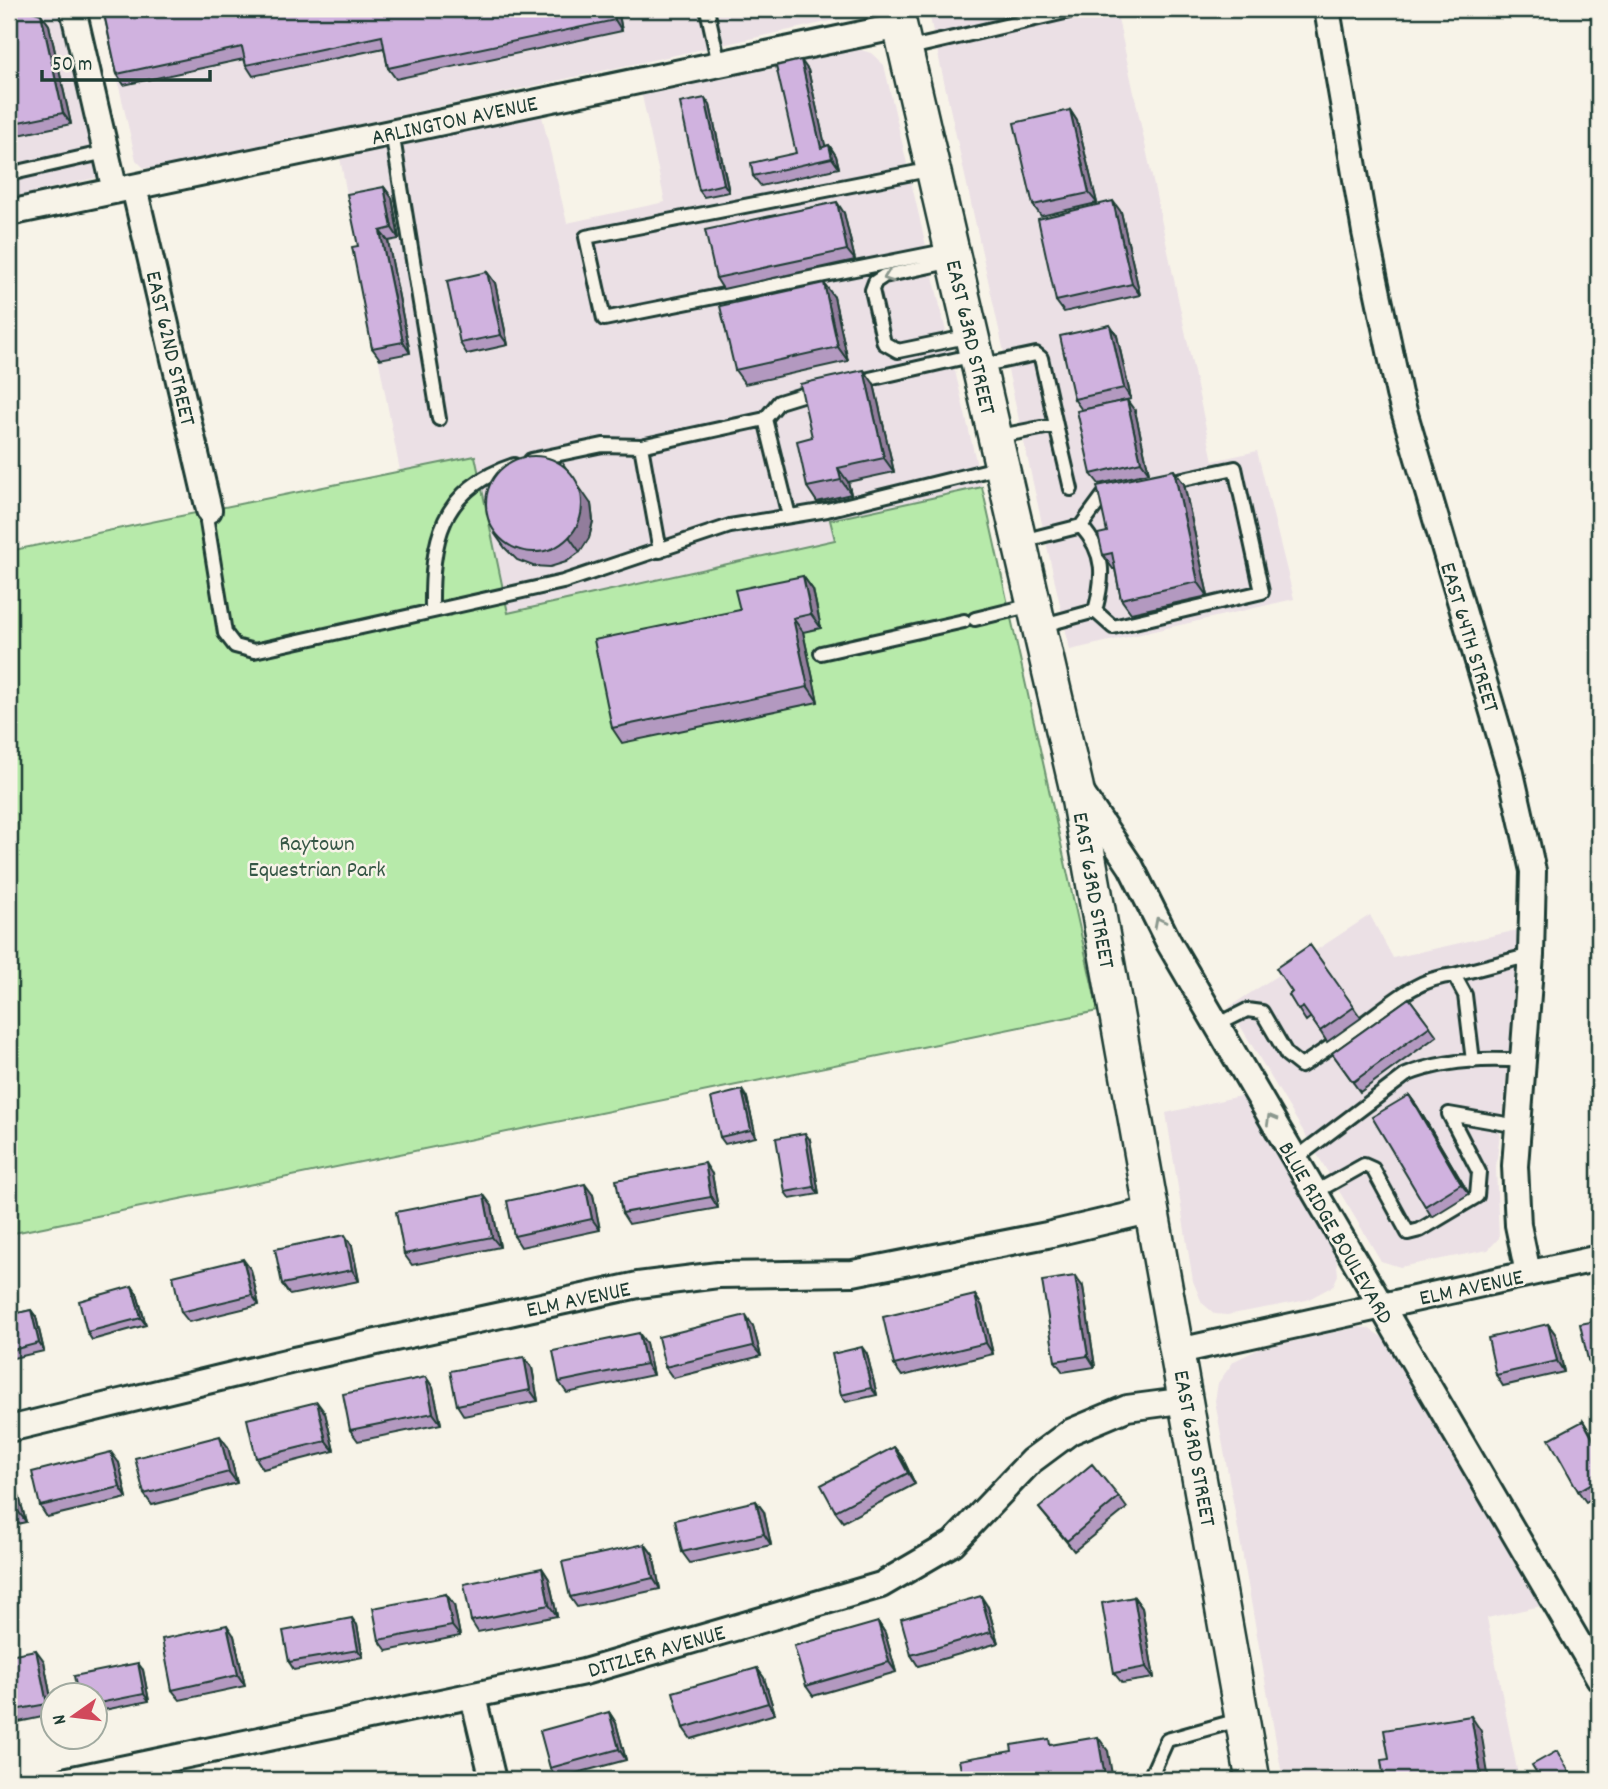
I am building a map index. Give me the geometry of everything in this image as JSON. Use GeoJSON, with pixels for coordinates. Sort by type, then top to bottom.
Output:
{"type":"FeatureCollection","features":[{"type":"Feature","properties":{"kind":"main road","name":"EAST 63RD STREET"},"geometry":{"type":"LineString","coordinates":[[901,28],[1076,786],[1254,1780]]}},
{"type":"Feature","properties":{"kind":"street","name":"EAST 62ND STREET"},"geometry":{"type":"LineString","coordinates":[[73,9],[106,152],[125,189],[209,510]]}},
{"type":"Feature","properties":{"kind":"street","name":"EAST 64TH STREET"},"geometry":{"type":"LineString","coordinates":[[1327,9],[1365,232],[1399,394],[1511,773],[1532,871],[1531,955],[1515,1166],[1518,1225],[1528,1273]]}},
{"type":"Feature","properties":{"kind":"street","name":"ARLINGTON AVENUE"},"geometry":{"type":"LineString","coordinates":[[9,213],[901,28]]}},
{"type":"Feature","properties":{"kind":"street","name":"BLUE RIDGE BOULEVARD"},"geometry":{"type":"LineString","coordinates":[[1076,786],[1131,867],[1169,943],[1599,1678]]}},
{"type":"Feature","properties":{"kind":"street","name":"ELM AVENUE"},"geometry":{"type":"LineString","coordinates":[[9,1429],[293,1360],[638,1285],[718,1275],[853,1273],[1047,1235],[1153,1210]]}},
{"type":"Feature","properties":{"kind":"street","name":"ELM AVENUE"},"geometry":{"type":"LineString","coordinates":[[1179,1351],[1599,1258]]}},
{"type":"Feature","properties":{"kind":"street","name":"DITZLER AVENUE"},"geometry":{"type":"LineString","coordinates":[[68,1780],[584,1672],[881,1585],[953,1543],[1031,1461],[1070,1432],[1127,1408],[1188,1400]]}},
{"type":"Feature","properties":{"kind":"street"},"geometry":{"type":"LineString","coordinates":[[473,1697],[493,1780]]}},
{"type":"Feature","properties":{"kind":"lane"},"geometry":{"type":"LineString","coordinates":[[707,9],[719,64]]}},
{"type":"Feature","properties":{"kind":"lane"},"geometry":{"type":"LineString","coordinates":[[901,28],[1078,9]]}},
{"type":"Feature","properties":{"kind":"lane"},"geometry":{"type":"LineString","coordinates":[[393,132],[439,419]]}},
{"type":"Feature","properties":{"kind":"lane"},"geometry":{"type":"LineString","coordinates":[[9,174],[106,152]]}},
{"type":"Feature","properties":{"kind":"lane"},"geometry":{"type":"LineString","coordinates":[[933,169],[586,237],[604,318],[873,265],[953,255]]}},
{"type":"Feature","properties":{"kind":"lane"},"geometry":{"type":"LineString","coordinates":[[953,255],[884,276],[875,282],[872,290],[884,343],[898,351],[1036,354],[1041,358],[1071,489]]}},
{"type":"Feature","properties":{"kind":"lane"},"geometry":{"type":"LineString","coordinates":[[432,611],[434,554],[446,512],[461,494],[487,473],[522,462],[603,445],[641,446],[765,419],[779,402],[975,352]]}},
{"type":"Feature","properties":{"kind":"lane"},"geometry":{"type":"LineString","coordinates":[[765,419],[789,516]]}},
{"type":"Feature","properties":{"kind":"lane"},"geometry":{"type":"LineString","coordinates":[[209,510],[207,522],[225,633],[235,646],[254,650],[563,582],[730,526],[880,498],[998,452],[1056,425]]}},
{"type":"Feature","properties":{"kind":"lane"},"geometry":{"type":"LineString","coordinates":[[641,446],[660,551]]}},
{"type":"Feature","properties":{"kind":"lane"},"geometry":{"type":"LineString","coordinates":[[821,653],[970,620],[1095,611],[1113,627],[1262,592],[1236,468],[1156,485]]}},
{"type":"Feature","properties":{"kind":"lane"},"geometry":{"type":"LineString","coordinates":[[1018,541],[1082,526],[1103,495],[1130,490]]}},
{"type":"Feature","properties":{"kind":"lane"},"geometry":{"type":"LineString","coordinates":[[1082,526],[1096,542],[1103,579],[1095,611]]}},
{"type":"Feature","properties":{"kind":"lane"},"geometry":{"type":"LineString","coordinates":[[1217,1025],[1247,1010],[1262,1012],[1287,1055],[1301,1066],[1365,1023],[1402,992],[1433,977],[1454,975],[1531,955]]}},
{"type":"Feature","properties":{"kind":"lane"},"geometry":{"type":"LineString","coordinates":[[1454,975],[1465,995],[1473,1061]]}},
{"type":"Feature","properties":{"kind":"lane"},"geometry":{"type":"LineString","coordinates":[[1294,1159],[1406,1075],[1425,1068],[1473,1061],[1523,1061]]}},
{"type":"Feature","properties":{"kind":"lane"},"geometry":{"type":"LineString","coordinates":[[1314,1193],[1364,1165],[1373,1169],[1408,1233],[1420,1230],[1477,1196],[1479,1171],[1449,1114],[1518,1126]]}},
{"type":"Feature","properties":{"kind":"lane"},"geometry":{"type":"LineString","coordinates":[[1149,1780],[1167,1740],[1243,1719]]}},
{"type":"Feature","properties":{"kind":"shaded area"},"geometry":{"type":"Polygon","coordinates":[[[9,9],[61,9],[101,175],[9,198],[9,9]]]}},
{"type":"Feature","properties":{"kind":"shaded area"},"geometry":{"type":"Polygon","coordinates":[[[101,9],[861,9],[854,16],[154,169],[144,168],[136,160],[101,9]]]}},
{"type":"Feature","properties":{"kind":"shaded area"},"geometry":{"type":"Polygon","coordinates":[[[928,9],[1116,9],[1213,461],[1257,451],[1294,599],[1070,650],[928,9]]]}},
{"type":"Feature","properties":{"kind":"shaded area"},"geometry":{"type":"Polygon","coordinates":[[[855,48],[871,53],[884,65],[982,487],[831,519],[835,540],[508,613],[475,456],[400,471],[339,153],[541,112],[567,223],[665,202],[641,91],[855,48]]]}},
{"type":"Feature","properties":{"kind":"shaded area"},"geometry":{"type":"Polygon","coordinates":[[[1370,915],[1393,958],[1518,930],[1518,976],[1496,1167],[1499,1238],[1488,1250],[1400,1267],[1381,1261],[1229,1007],[1370,915]]]}},
{"type":"Feature","properties":{"kind":"shaded area"},"geometry":{"type":"Polygon","coordinates":[[[1244,1095],[1335,1248],[1338,1275],[1333,1286],[1307,1300],[1227,1315],[1215,1314],[1202,1303],[1193,1281],[1166,1113],[1244,1095]]]}},
{"type":"Feature","properties":{"kind":"shaded area"},"geometry":{"type":"Polygon","coordinates":[[[1358,1327],[1368,1328],[1385,1339],[1541,1606],[1487,1618],[1519,1780],[1283,1780],[1215,1401],[1218,1383],[1234,1361],[1259,1349],[1358,1327]]]}},
{"type":"Feature","properties":{"kind":"green space","name":"Raytown Equestrian Park"},"geometry":{"type":"Polygon","coordinates":[[[475,456],[508,613],[835,540],[830,520],[982,487],[1098,1011],[9,1234],[9,551],[475,456]]]}},
{"type":"Feature","properties":{"kind":"building"},"geometry":{"type":"Polygon","coordinates":[[[9,9],[28,9],[41,14],[63,113],[9,124],[9,9]]]}},
{"type":"Feature","properties":{"kind":"building"},"geometry":{"type":"Polygon","coordinates":[[[103,9],[613,9],[615,20],[388,68],[382,36],[246,65],[242,47],[117,74],[103,9]]]}},
{"type":"Feature","properties":{"kind":"building"},"geometry":{"type":"Polygon","coordinates":[[[801,60],[821,148],[829,145],[832,158],[753,176],[751,163],[796,153],[776,66],[801,60]]]}},
{"type":"Feature","properties":{"kind":"building"},"geometry":{"type":"Polygon","coordinates":[[[705,98],[724,184],[699,190],[680,103],[705,98]]]}},
{"type":"Feature","properties":{"kind":"building"},"geometry":{"type":"Polygon","coordinates":[[[1070,110],[1089,193],[1033,205],[1014,123],[1070,110]]]}},
{"type":"Feature","properties":{"kind":"building"},"geometry":{"type":"Polygon","coordinates":[[[384,187],[392,228],[380,231],[403,342],[372,348],[352,247],[358,246],[347,194],[384,187]]]}},
{"type":"Feature","properties":{"kind":"building"},"geometry":{"type":"Polygon","coordinates":[[[1113,201],[1132,284],[1056,301],[1038,219],[1113,201]]]}},
{"type":"Feature","properties":{"kind":"building"},"geometry":{"type":"Polygon","coordinates":[[[837,202],[847,250],[716,278],[705,230],[837,202]]]}},
{"type":"Feature","properties":{"kind":"building"},"geometry":{"type":"Polygon","coordinates":[[[487,272],[501,335],[460,343],[447,281],[487,272]]]}},
{"type":"Feature","properties":{"kind":"building"},"geometry":{"type":"Polygon","coordinates":[[[824,283],[838,347],[735,370],[720,306],[824,283]]]}},
{"type":"Feature","properties":{"kind":"building"},"geometry":{"type":"Polygon","coordinates":[[[1110,325],[1124,388],[1074,399],[1060,336],[1110,325]]]}},
{"type":"Feature","properties":{"kind":"building"},"geometry":{"type":"Polygon","coordinates":[[[864,370],[884,458],[838,468],[841,480],[807,487],[797,441],[812,437],[800,384],[864,370]]]}},
{"type":"Feature","properties":{"kind":"building"},"geometry":{"type":"Polygon","coordinates":[[[1127,400],[1141,462],[1091,474],[1077,411],[1127,400]]]}},
{"type":"Feature","properties":{"kind":"building"},"geometry":{"type":"Polygon","coordinates":[[[525,456],[543,456],[561,464],[574,477],[582,495],[579,523],[561,544],[543,552],[525,552],[507,544],[494,531],[486,513],[486,495],[494,477],[507,464],[525,456]]]}},
{"type":"Feature","properties":{"kind":"building"},"geometry":{"type":"Polygon","coordinates":[[[1174,470],[1198,582],[1121,599],[1112,553],[1103,555],[1098,534],[1107,532],[1097,486],[1174,470]]]}},
{"type":"Feature","properties":{"kind":"building"},"geometry":{"type":"Polygon","coordinates":[[[803,576],[811,614],[793,618],[808,687],[612,728],[594,640],[740,610],[735,590],[803,576]]]}},
{"type":"Feature","properties":{"kind":"building"},"geometry":{"type":"Polygon","coordinates":[[[1310,945],[1354,1007],[1320,1031],[1303,1007],[1298,1010],[1289,995],[1292,992],[1276,968],[1310,945]]]}},
{"type":"Feature","properties":{"kind":"building"},"geometry":{"type":"Polygon","coordinates":[[[1409,998],[1430,1026],[1353,1082],[1332,1053],[1409,998]]]}},
{"type":"Feature","properties":{"kind":"building"},"geometry":{"type":"Polygon","coordinates":[[[742,1090],[751,1130],[720,1137],[711,1098],[742,1090]]]}},
{"type":"Feature","properties":{"kind":"building"},"geometry":{"type":"Polygon","coordinates":[[[1409,1095],[1461,1184],[1425,1206],[1372,1117],[1409,1095]]]}},
{"type":"Feature","properties":{"kind":"building"},"geometry":{"type":"Polygon","coordinates":[[[805,1133],[814,1187],[785,1192],[776,1138],[805,1133]]]}},
{"type":"Feature","properties":{"kind":"building"},"geometry":{"type":"Polygon","coordinates":[[[705,1163],[711,1197],[622,1213],[616,1180],[705,1163]]]}},
{"type":"Feature","properties":{"kind":"building"},"geometry":{"type":"Polygon","coordinates":[[[585,1184],[592,1219],[514,1236],[507,1201],[585,1184]]]}},
{"type":"Feature","properties":{"kind":"building"},"geometry":{"type":"Polygon","coordinates":[[[484,1195],[492,1237],[404,1254],[396,1212],[484,1195]]]}},
{"type":"Feature","properties":{"kind":"building"},"geometry":{"type":"Polygon","coordinates":[[[345,1235],[352,1270],[282,1284],[275,1249],[345,1235]]]}},
{"type":"Feature","properties":{"kind":"building"},"geometry":{"type":"Polygon","coordinates":[[[243,1259],[252,1295],[181,1312],[173,1276],[243,1259]]]}},
{"type":"Feature","properties":{"kind":"building"},"geometry":{"type":"Polygon","coordinates":[[[1075,1276],[1088,1356],[1055,1361],[1042,1281],[1075,1276]]]}},
{"type":"Feature","properties":{"kind":"building"},"geometry":{"type":"Polygon","coordinates":[[[132,1286],[141,1318],[87,1332],[79,1301],[132,1286]]]}},
{"type":"Feature","properties":{"kind":"building"},"geometry":{"type":"Polygon","coordinates":[[[975,1295],[986,1343],[894,1365],[883,1317],[975,1295]]]}},
{"type":"Feature","properties":{"kind":"building"},"geometry":{"type":"Polygon","coordinates":[[[31,1310],[39,1343],[9,1351],[9,1315],[31,1310]]]}},
{"type":"Feature","properties":{"kind":"building"},"geometry":{"type":"Polygon","coordinates":[[[1599,1312],[1599,1358],[1588,1360],[1580,1324],[1596,1321],[1595,1313],[1599,1312]]]}},
{"type":"Feature","properties":{"kind":"building"},"geometry":{"type":"Polygon","coordinates":[[[746,1315],[753,1346],[665,1367],[658,1337],[746,1315]]]}},
{"type":"Feature","properties":{"kind":"building"},"geometry":{"type":"Polygon","coordinates":[[[1548,1324],[1557,1361],[1496,1375],[1488,1338],[1548,1324]]]}},
{"type":"Feature","properties":{"kind":"building"},"geometry":{"type":"Polygon","coordinates":[[[639,1333],[646,1364],[559,1382],[553,1351],[639,1333]]]}},
{"type":"Feature","properties":{"kind":"building"},"geometry":{"type":"Polygon","coordinates":[[[862,1347],[871,1388],[841,1395],[832,1354],[862,1347]]]}},
{"type":"Feature","properties":{"kind":"building"},"geometry":{"type":"Polygon","coordinates":[[[524,1357],[530,1390],[457,1405],[450,1371],[524,1357]]]}},
{"type":"Feature","properties":{"kind":"building"},"geometry":{"type":"Polygon","coordinates":[[[426,1377],[433,1413],[350,1430],[343,1394],[426,1377]]]}},
{"type":"Feature","properties":{"kind":"building"},"geometry":{"type":"Polygon","coordinates":[[[317,1402],[326,1441],[256,1458],[247,1419],[317,1402]]]}},
{"type":"Feature","properties":{"kind":"building"},"geometry":{"type":"Polygon","coordinates":[[[1583,1421],[1599,1450],[1599,1479],[1578,1491],[1549,1439],[1583,1421]]]}},
{"type":"Feature","properties":{"kind":"building"},"geometry":{"type":"Polygon","coordinates":[[[220,1436],[229,1472],[144,1494],[135,1458],[220,1436]]]}},
{"type":"Feature","properties":{"kind":"building"},"geometry":{"type":"Polygon","coordinates":[[[894,1447],[908,1473],[835,1511],[821,1485],[894,1447]]]}},
{"type":"Feature","properties":{"kind":"building"},"geometry":{"type":"Polygon","coordinates":[[[111,1452],[120,1487],[40,1506],[32,1472],[111,1452]]]}},
{"type":"Feature","properties":{"kind":"building"},"geometry":{"type":"Polygon","coordinates":[[[1092,1464],[1119,1497],[1067,1541],[1039,1508],[1092,1464]]]}},
{"type":"Feature","properties":{"kind":"building"},"geometry":{"type":"Polygon","coordinates":[[[9,1475],[18,1511],[9,1514],[9,1475]]]}},
{"type":"Feature","properties":{"kind":"building"},"geometry":{"type":"Polygon","coordinates":[[[756,1501],[764,1534],[682,1552],[675,1520],[756,1501]]]}},
{"type":"Feature","properties":{"kind":"building"},"geometry":{"type":"Polygon","coordinates":[[[645,1544],[653,1578],[570,1597],[562,1562],[645,1544]]]}},
{"type":"Feature","properties":{"kind":"building"},"geometry":{"type":"Polygon","coordinates":[[[542,1568],[549,1605],[471,1621],[464,1584],[542,1568]]]}},
{"type":"Feature","properties":{"kind":"building"},"geometry":{"type":"Polygon","coordinates":[[[446,1594],[452,1626],[379,1640],[373,1608],[446,1594]]]}},
{"type":"Feature","properties":{"kind":"building"},"geometry":{"type":"Polygon","coordinates":[[[981,1596],[991,1632],[911,1655],[901,1619],[981,1596]]]}},
{"type":"Feature","properties":{"kind":"building"},"geometry":{"type":"Polygon","coordinates":[[[1134,1597],[1146,1667],[1114,1673],[1102,1603],[1134,1597]]]}},
{"type":"Feature","properties":{"kind":"building"},"geometry":{"type":"Polygon","coordinates":[[[352,1618],[358,1650],[289,1662],[283,1631],[352,1618]]]}},
{"type":"Feature","properties":{"kind":"building"},"geometry":{"type":"Polygon","coordinates":[[[878,1622],[889,1662],[806,1686],[794,1646],[878,1622]]]}},
{"type":"Feature","properties":{"kind":"building"},"geometry":{"type":"Polygon","coordinates":[[[227,1625],[238,1675],[172,1690],[162,1639],[227,1625]]]}},
{"type":"Feature","properties":{"kind":"building"},"geometry":{"type":"Polygon","coordinates":[[[36,1650],[42,1680],[38,1680],[38,1706],[9,1711],[9,1655],[36,1650]]]}},
{"type":"Feature","properties":{"kind":"building"},"geometry":{"type":"Polygon","coordinates":[[[138,1663],[144,1694],[108,1701],[108,1680],[75,1680],[74,1676],[138,1663]]]}},
{"type":"Feature","properties":{"kind":"building"},"geometry":{"type":"Polygon","coordinates":[[[757,1668],[768,1703],[683,1728],[673,1692],[757,1668]]]}},
{"type":"Feature","properties":{"kind":"building"},"geometry":{"type":"Polygon","coordinates":[[[609,1712],[619,1749],[550,1768],[540,1731],[609,1712]]]}},
{"type":"Feature","properties":{"kind":"building"},"geometry":{"type":"Polygon","coordinates":[[[1471,1716],[1482,1780],[1384,1780],[1381,1760],[1389,1759],[1384,1730],[1471,1716]]]}},
{"type":"Feature","properties":{"kind":"building"},"geometry":{"type":"Polygon","coordinates":[[[1098,1737],[1105,1777],[1099,1778],[1100,1780],[963,1780],[959,1760],[1012,1751],[1011,1745],[1049,1739],[1050,1745],[1098,1737]]]}},
{"type":"Feature","properties":{"kind":"building"},"geometry":{"type":"Polygon","coordinates":[[[1557,1751],[1574,1780],[1541,1780],[1532,1765],[1557,1751]]]}}]}
